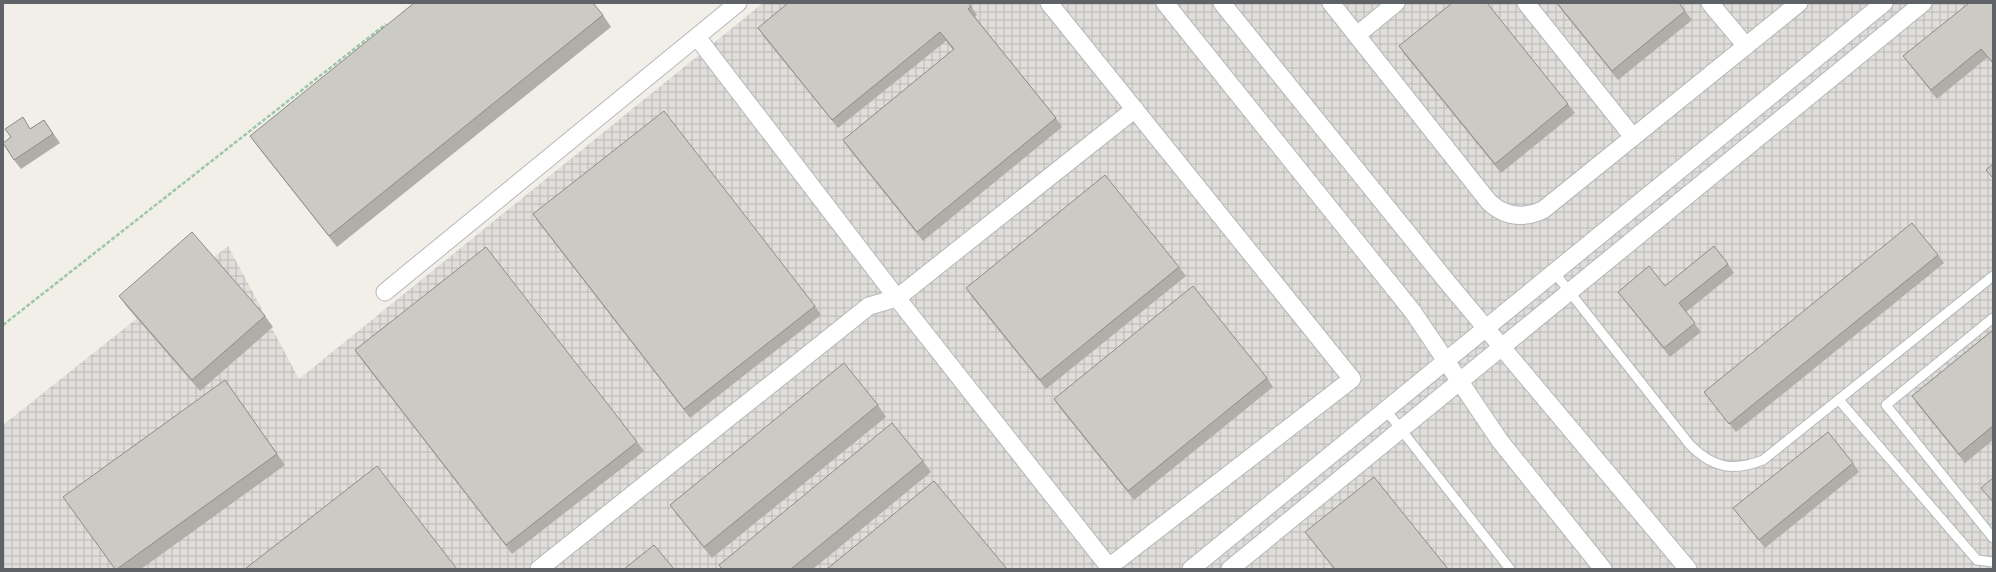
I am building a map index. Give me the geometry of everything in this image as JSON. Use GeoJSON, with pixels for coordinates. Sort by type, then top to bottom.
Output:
{"type":"FeatureCollection","features":[{"type":"Feature","properties":{"kind":"street"},"geometry":{"type":"LineString","coordinates":[[385,292],[738,3]]}},
{"type":"Feature","properties":{"kind":"street"},"geometry":{"type":"LineString","coordinates":[[697,37],[897,298],[1109,567],[1352,379],[1049,3]]}},
{"type":"Feature","properties":{"kind":"street"},"geometry":{"type":"LineString","coordinates":[[1165,3],[1413,312],[1500,441],[1603,569]]}},
{"type":"Feature","properties":{"kind":"street"},"geometry":{"type":"LineString","coordinates":[[1222,3],[1485,328],[1688,569]]}},
{"type":"Feature","properties":{"kind":"street"},"geometry":{"type":"LineString","coordinates":[[1331,3],[1489,202],[1507,214],[1521,216],[1543,210],[1799,3]]}},
{"type":"Feature","properties":{"kind":"street"},"geometry":{"type":"LineString","coordinates":[[1357,35],[1396,3]]}},
{"type":"Feature","properties":{"kind":"street"},"geometry":{"type":"LineString","coordinates":[[1526,3],[1633,137]]}},
{"type":"Feature","properties":{"kind":"street"},"geometry":{"type":"LineString","coordinates":[[1710,3],[1746,46]]}},
{"type":"Feature","properties":{"kind":"street"},"geometry":{"type":"LineString","coordinates":[[1191,569],[1884,3]]}},
{"type":"Feature","properties":{"kind":"street"},"geometry":{"type":"LineString","coordinates":[[1230,569],[1923,3]]}},
{"type":"Feature","properties":{"kind":"street"},"geometry":{"type":"LineString","coordinates":[[539,569],[869,306],[897,298],[1135,110]]}},
{"type":"Feature","properties":{"kind":"lane"},"geometry":{"type":"LineString","coordinates":[[1554,272],[1690,445],[1702,456],[1716,464],[1732,467],[1748,466],[1763,460],[1993,276]]}},
{"type":"Feature","properties":{"kind":"lane"},"geometry":{"type":"LineString","coordinates":[[1993,318],[1886,405],[1993,538]]}},
{"type":"Feature","properties":{"kind":"lane"},"geometry":{"type":"LineString","coordinates":[[1839,400],[1977,560],[1993,562]]}},
{"type":"Feature","properties":{"kind":"lane"},"geometry":{"type":"LineString","coordinates":[[1386,409],[1510,569]]}},
{"type":"Feature","properties":{"kind":"path"},"geometry":{"type":"LineString","coordinates":[[3,325],[386,24]]}},
{"type":"Feature","properties":{"kind":"shaded area"},"geometry":{"type":"Polygon","coordinates":[[[763,3],[1993,3],[1993,569],[3,569],[3,425],[228,246],[299,379],[763,3]]]}},
{"type":"Feature","properties":{"kind":"building"},"geometry":{"type":"Polygon","coordinates":[[[414,3],[593,3],[603,15],[329,236],[250,136],[414,3]]]}},
{"type":"Feature","properties":{"kind":"building"},"geometry":{"type":"Polygon","coordinates":[[[788,3],[968,3],[971,6],[968,9],[1056,118],[917,232],[843,140],[954,49],[940,32],[832,120],[758,28],[788,3]]]}},
{"type":"Feature","properties":{"kind":"building"},"geometry":{"type":"Polygon","coordinates":[[[1452,3],[1487,3],[1568,104],[1495,164],[1399,46],[1452,3]]]}},
{"type":"Feature","properties":{"kind":"building"},"geometry":{"type":"Polygon","coordinates":[[[1557,3],[1679,3],[1685,11],[1612,71],[1557,3]]]}},
{"type":"Feature","properties":{"kind":"building"},"geometry":{"type":"Polygon","coordinates":[[[1969,3],[1993,3],[1993,63],[1981,49],[1931,90],[1903,56],[1969,3]]]}},
{"type":"Feature","properties":{"kind":"building"},"geometry":{"type":"Polygon","coordinates":[[[664,111],[815,306],[684,409],[533,214],[664,111]]]}},
{"type":"Feature","properties":{"kind":"building"},"geometry":{"type":"Polygon","coordinates":[[[23,117],[30,129],[44,120],[53,134],[14,160],[3,143],[11,137],[5,129],[23,117]]]}},
{"type":"Feature","properties":{"kind":"building"},"geometry":{"type":"Polygon","coordinates":[[[1993,164],[1993,178],[1986,170],[1993,164]]]}},
{"type":"Feature","properties":{"kind":"building"},"geometry":{"type":"Polygon","coordinates":[[[1105,175],[1179,267],[1040,380],[966,288],[1105,175]]]}},
{"type":"Feature","properties":{"kind":"building"},"geometry":{"type":"Polygon","coordinates":[[[1912,223],[1938,255],[1729,424],[1704,392],[1912,223]]]}},
{"type":"Feature","properties":{"kind":"building"},"geometry":{"type":"Polygon","coordinates":[[[192,232],[265,316],[192,380],[119,296],[192,232]]]}},
{"type":"Feature","properties":{"kind":"building"},"geometry":{"type":"Polygon","coordinates":[[[1714,246],[1728,264],[1679,303],[1695,323],[1664,348],[1618,292],[1649,266],[1665,286],[1714,246]]]}},
{"type":"Feature","properties":{"kind":"building"},"geometry":{"type":"Polygon","coordinates":[[[486,247],[637,442],[506,545],[355,350],[486,247]]]}},
{"type":"Feature","properties":{"kind":"building"},"geometry":{"type":"Polygon","coordinates":[[[1193,286],[1267,378],[1128,491],[1054,399],[1193,286]]]}},
{"type":"Feature","properties":{"kind":"building"},"geometry":{"type":"Polygon","coordinates":[[[1993,330],[1993,426],[1959,454],[1912,396],[1993,330]]]}},
{"type":"Feature","properties":{"kind":"building"},"geometry":{"type":"Polygon","coordinates":[[[844,363],[878,405],[704,547],[670,505],[844,363]]]}},
{"type":"Feature","properties":{"kind":"building"},"geometry":{"type":"Polygon","coordinates":[[[225,380],[277,454],[115,569],[63,497],[225,380]]]}},
{"type":"Feature","properties":{"kind":"building"},"geometry":{"type":"Polygon","coordinates":[[[892,423],[923,461],[791,569],[722,569],[719,565],[892,423]]]}},
{"type":"Feature","properties":{"kind":"building"},"geometry":{"type":"Polygon","coordinates":[[[1828,432],[1853,463],[1759,540],[1733,508],[1828,432]]]}},
{"type":"Feature","properties":{"kind":"building"},"geometry":{"type":"Polygon","coordinates":[[[377,466],[457,569],[245,569],[377,466]]]}},
{"type":"Feature","properties":{"kind":"building"},"geometry":{"type":"Polygon","coordinates":[[[1374,477],[1448,569],[1335,569],[1305,532],[1374,477]]]}},
{"type":"Feature","properties":{"kind":"building"},"geometry":{"type":"Polygon","coordinates":[[[1993,478],[1993,502],[1981,488],[1993,478]]]}},
{"type":"Feature","properties":{"kind":"building"},"geometry":{"type":"Polygon","coordinates":[[[934,481],[1007,569],[827,569],[934,481]]]}},
{"type":"Feature","properties":{"kind":"building"},"geometry":{"type":"Polygon","coordinates":[[[654,545],[674,569],[624,569],[654,545]]]}}]}
